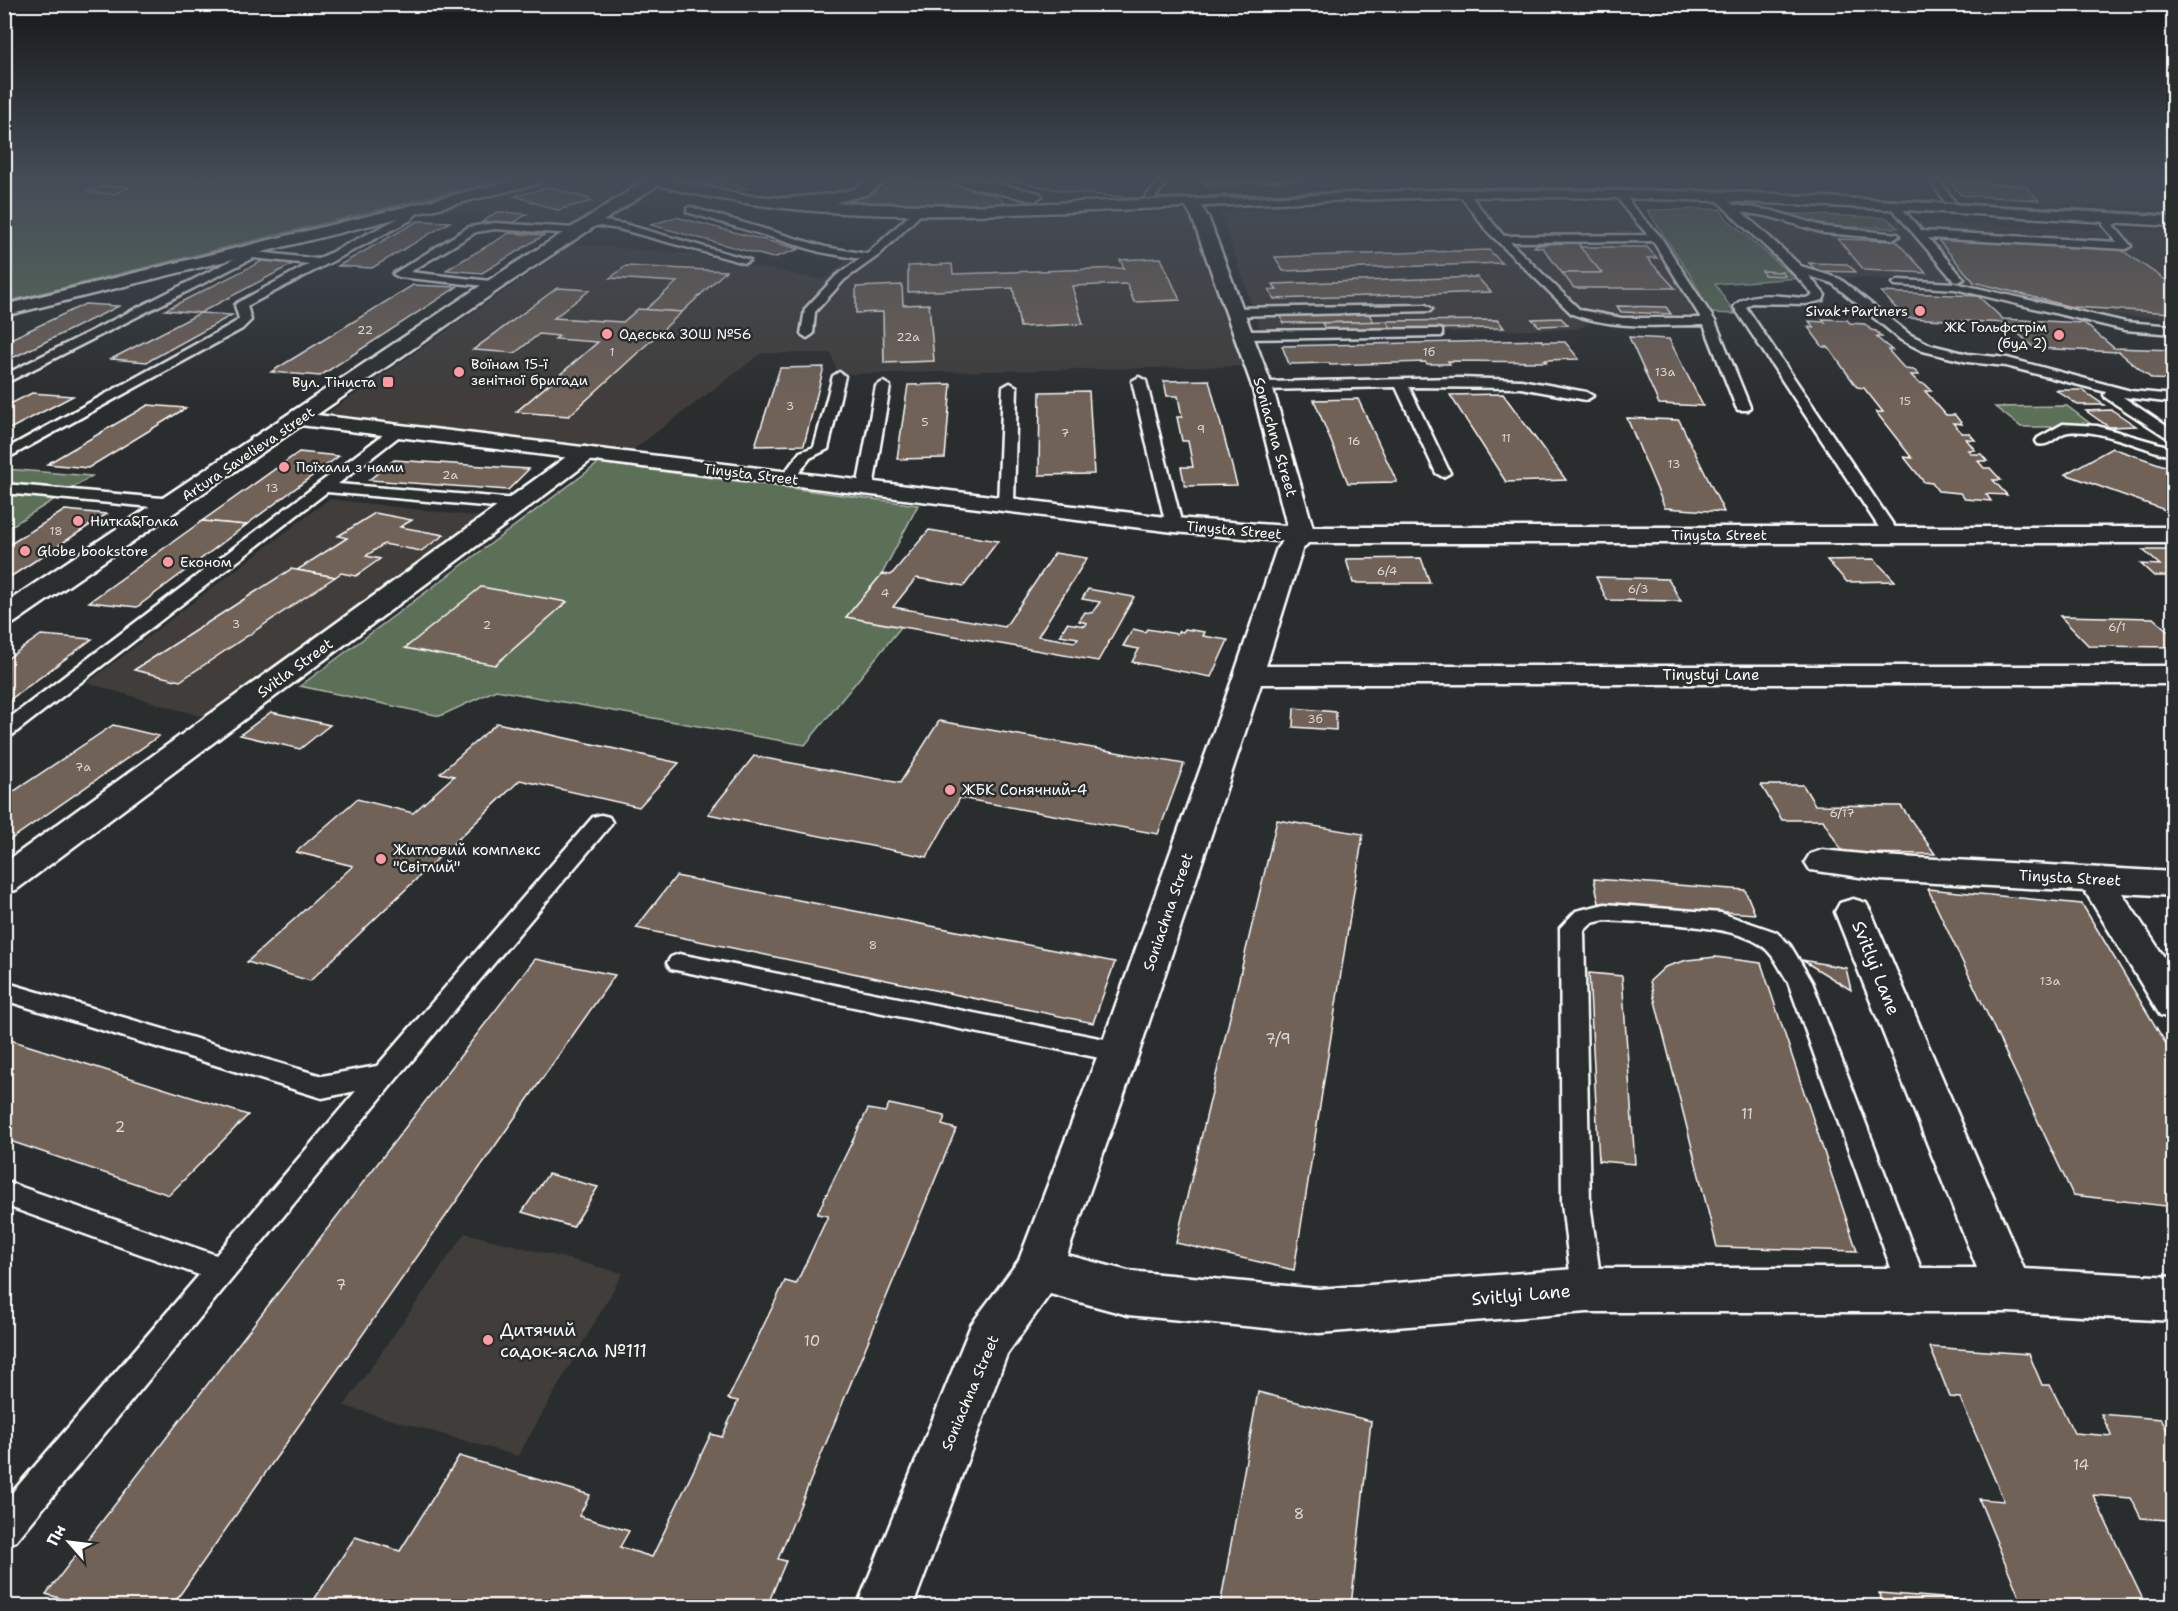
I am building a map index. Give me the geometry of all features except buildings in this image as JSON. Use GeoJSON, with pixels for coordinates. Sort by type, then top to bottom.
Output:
{"type":"FeatureCollection","features":[{"type":"Feature","properties":{"kind":"street"},"geometry":{"type":"LineString","coordinates":[[4,311],[238,255]]}},
{"type":"Feature","properties":{"kind":"street","name":"Artura Savelieva street"},"geometry":{"type":"LineString","coordinates":[[4,617],[300,419],[538,255]]}},
{"type":"Feature","properties":{"kind":"street","name":"Soniachna Street"},"geometry":{"type":"LineString","coordinates":[[885,1606],[988,1341],[1038,1272],[1119,1052],[1249,675],[1290,548],[1302,536],[1262,386],[1213,255]]}},
{"type":"Feature","properties":{"kind":"street","name":"Tinysta Street"},"geometry":{"type":"LineString","coordinates":[[300,419],[1174,525],[1302,536],[2174,535]]}},
{"type":"Feature","properties":{"kind":"street","name":"Svitla Street"},"geometry":{"type":"LineString","coordinates":[[4,881],[585,454]]}},
{"type":"Feature","properties":{"kind":"street","name":"Tinystyi Lane"},"geometry":{"type":"LineString","coordinates":[[1249,675],[2174,675]]}},
{"type":"Feature","properties":{"kind":"street","name":"Tinysta Street"},"geometry":{"type":"LineString","coordinates":[[1822,862],[1881,868],[2174,884]]}},
{"type":"Feature","properties":{"kind":"street"},"geometry":{"type":"LineString","coordinates":[[2096,880],[2174,1005]]}},
{"type":"Feature","properties":{"kind":"street","name":"Svitlyi Lane"},"geometry":{"type":"LineString","coordinates":[[1853,912],[2009,1290]]}},
{"type":"Feature","properties":{"kind":"street","name":"Svitlyi Lane"},"geometry":{"type":"LineString","coordinates":[[1038,1272],[1054,1273],[1128,1293],[1319,1311],[1587,1290],[2009,1290],[2174,1299]]}},
{"type":"Feature","properties":{"kind":"lane"},"geometry":{"type":"LineString","coordinates":[[4,380],[245,255]]}},
{"type":"Feature","properties":{"kind":"lane"},"geometry":{"type":"LineString","coordinates":[[280,255],[306,258],[315,261],[316,264]]}},
{"type":"Feature","properties":{"kind":"lane"},"geometry":{"type":"LineString","coordinates":[[4,456],[238,326],[245,320],[241,306],[249,299],[334,255]]}},
{"type":"Feature","properties":{"kind":"lane"},"geometry":{"type":"LineString","coordinates":[[430,255],[399,274],[495,284]]}},
{"type":"Feature","properties":{"kind":"lane"},"geometry":{"type":"LineString","coordinates":[[728,255],[746,260]]}},
{"type":"Feature","properties":{"kind":"lane"},"geometry":{"type":"LineString","coordinates":[[857,255],[869,257]]}},
{"type":"Feature","properties":{"kind":"lane"},"geometry":{"type":"LineString","coordinates":[[1518,255],[1576,312],[1587,317],[1604,320],[1709,321]]}},
{"type":"Feature","properties":{"kind":"lane"},"geometry":{"type":"LineString","coordinates":[[1667,255],[1709,321],[1743,407]]}},
{"type":"Feature","properties":{"kind":"lane"},"geometry":{"type":"LineString","coordinates":[[1783,255],[1817,291],[1819,298],[1806,301],[1750,300],[1740,307],[1742,313],[1892,535]]}},
{"type":"Feature","properties":{"kind":"lane"},"geometry":{"type":"LineString","coordinates":[[1937,255],[1958,279]]}},
{"type":"Feature","properties":{"kind":"lane"},"geometry":{"type":"LineString","coordinates":[[807,334],[809,310],[840,278],[869,257]]}},
{"type":"Feature","properties":{"kind":"lane"},"geometry":{"type":"LineString","coordinates":[[1797,268],[1836,281],[1905,337],[1927,348],[1956,356],[2007,362],[2131,395],[2174,399]]}},
{"type":"Feature","properties":{"kind":"lane"},"geometry":{"type":"LineString","coordinates":[[1899,283],[1954,286],[2125,326],[2174,330]]}},
{"type":"Feature","properties":{"kind":"lane"},"geometry":{"type":"LineString","coordinates":[[1234,312],[1426,309]]}},
{"type":"Feature","properties":{"kind":"lane"},"geometry":{"type":"LineString","coordinates":[[1243,335],[1438,333]]}},
{"type":"Feature","properties":{"kind":"lane"},"geometry":{"type":"LineString","coordinates":[[787,478],[805,455],[821,449],[839,376]]}},
{"type":"Feature","properties":{"kind":"lane"},"geometry":{"type":"LineString","coordinates":[[1140,381],[1174,525]]}},
{"type":"Feature","properties":{"kind":"lane"},"geometry":{"type":"LineString","coordinates":[[1262,386],[1401,383],[1521,384],[1586,396]]}},
{"type":"Feature","properties":{"kind":"lane"},"geometry":{"type":"LineString","coordinates":[[1401,383],[1443,474]]}},
{"type":"Feature","properties":{"kind":"lane"},"geometry":{"type":"LineString","coordinates":[[865,488],[883,386]]}},
{"type":"Feature","properties":{"kind":"lane"},"geometry":{"type":"LineString","coordinates":[[1006,504],[1010,387]]}},
{"type":"Feature","properties":{"kind":"lane"},"geometry":{"type":"LineString","coordinates":[[2098,387],[2174,438]]}},
{"type":"Feature","properties":{"kind":"lane"},"geometry":{"type":"LineString","coordinates":[[2043,441],[2063,428],[2097,430],[2174,453]]}},
{"type":"Feature","properties":{"kind":"lane"},"geometry":{"type":"LineString","coordinates":[[4,732],[397,431]]}},
{"type":"Feature","properties":{"kind":"lane"},"geometry":{"type":"LineString","coordinates":[[324,487],[518,504]]}},
{"type":"Feature","properties":{"kind":"lane"},"geometry":{"type":"LineString","coordinates":[[4,488],[173,504]]}},
{"type":"Feature","properties":{"kind":"lane"},"geometry":{"type":"LineString","coordinates":[[4,1529],[385,1075],[601,822]]}},
{"type":"Feature","properties":{"kind":"lane"},"geometry":{"type":"LineString","coordinates":[[1587,1290],[1576,1203],[1572,928],[1584,917],[1605,912],[1721,921],[1768,938],[1782,951],[1800,982],[1914,1290]]}},
{"type":"Feature","properties":{"kind":"lane"},"geometry":{"type":"LineString","coordinates":[[679,963],[1119,1052]]}},
{"type":"Feature","properties":{"kind":"lane"},"geometry":{"type":"LineString","coordinates":[[4,992],[322,1087],[385,1075]]}},
{"type":"Feature","properties":{"kind":"lane"},"geometry":{"type":"LineString","coordinates":[[4,1193],[222,1270]]}},
{"type":"Feature","properties":{"kind":"shaded area"},"geometry":{"type":"Polygon","coordinates":[[[556,255],[698,255],[822,280],[854,255],[1203,255],[1245,366],[838,374],[831,353],[762,353],[630,452],[325,415],[556,255]]]}},
{"type":"Feature","properties":{"kind":"shaded area"},"geometry":{"type":"Polygon","coordinates":[[[1235,255],[1665,255],[1678,277],[1710,313],[1604,317],[1576,329],[1301,335],[1261,332],[1235,255]]]}},
{"type":"Feature","properties":{"kind":"shaded area"},"geometry":{"type":"Polygon","coordinates":[[[1792,255],[2173,255],[2173,318],[2087,315],[1948,282],[1843,277],[1806,266],[1792,255]]]}},
{"type":"Feature","properties":{"kind":"shaded area"},"geometry":{"type":"Polygon","coordinates":[[[329,499],[481,517],[203,717],[87,683],[329,499]]]}},
{"type":"Feature","properties":{"kind":"shaded area","name":"Дитячий садок-ясла №111"},"geometry":{"type":"Polygon","coordinates":[[[465,1233],[623,1273],[518,1456],[344,1406],[465,1233]]]}},
{"type":"Feature","properties":{"kind":"green space"},"geometry":{"type":"Polygon","coordinates":[[[5,255],[195,255],[5,302],[5,255]]]}},
{"type":"Feature","properties":{"kind":"green space"},"geometry":{"type":"Polygon","coordinates":[[[1677,255],[1769,255],[1787,271],[1794,272],[1800,278],[1715,284],[1735,314],[1710,313],[1677,255]]]}},
{"type":"Feature","properties":{"kind":"green space"},"geometry":{"type":"Polygon","coordinates":[[[2067,406],[2095,427],[2021,427],[1995,407],[2067,406]]]}},
{"type":"Feature","properties":{"kind":"green space"},"geometry":{"type":"Polygon","coordinates":[[[599,463],[918,505],[882,574],[846,617],[901,627],[805,745],[496,690],[440,716],[300,686],[599,463]]]}},
{"type":"Feature","properties":{"kind":"green space"},"geometry":{"type":"Polygon","coordinates":[[[5,469],[92,476],[5,530],[5,469]]]}},
{"type":"Feature","properties":{"kind":"place","name":"Sivak+Partners"},"geometry":{"type":"Point","coordinates":[1920,311]}},
{"type":"Feature","properties":{"kind":"place","name":"Одеська ЗОШ №56"},"geometry":{"type":"Point","coordinates":[607,334]}},
{"type":"Feature","properties":{"kind":"place","name":"ЖК Гольфстрім (буд 2)"},"geometry":{"type":"Point","coordinates":[2059,335]}},
{"type":"Feature","properties":{"kind":"place","name":"Воїнам 15-ї зенітної бригади"},"geometry":{"type":"Point","coordinates":[459,372]}},
{"type":"Feature","properties":{"kind":"place","name":"Вул. Тіниста"},"geometry":{"type":"Point","coordinates":[388,382]}},
{"type":"Feature","properties":{"kind":"place","name":"Поїхали з нами"},"geometry":{"type":"Point","coordinates":[284,467]}},
{"type":"Feature","properties":{"kind":"place","name":"Нитка&Голка"},"geometry":{"type":"Point","coordinates":[78,521]}},
{"type":"Feature","properties":{"kind":"place","name":"Globe bookstore"},"geometry":{"type":"Point","coordinates":[25,551]}},
{"type":"Feature","properties":{"kind":"place","name":"Економ"},"geometry":{"type":"Point","coordinates":[168,562]}},
{"type":"Feature","properties":{"kind":"place","name":"ЖБК Сонячний-4"},"geometry":{"type":"Point","coordinates":[950,790]}},
{"type":"Feature","properties":{"kind":"place","name":"Житловий комплекс \"Світлий\""},"geometry":{"type":"Point","coordinates":[381,859]}},
{"type":"Feature","properties":{"kind":"place","name":"Дитячий садок-ясла №111"},"geometry":{"type":"Point","coordinates":[488,1340]}}]}
